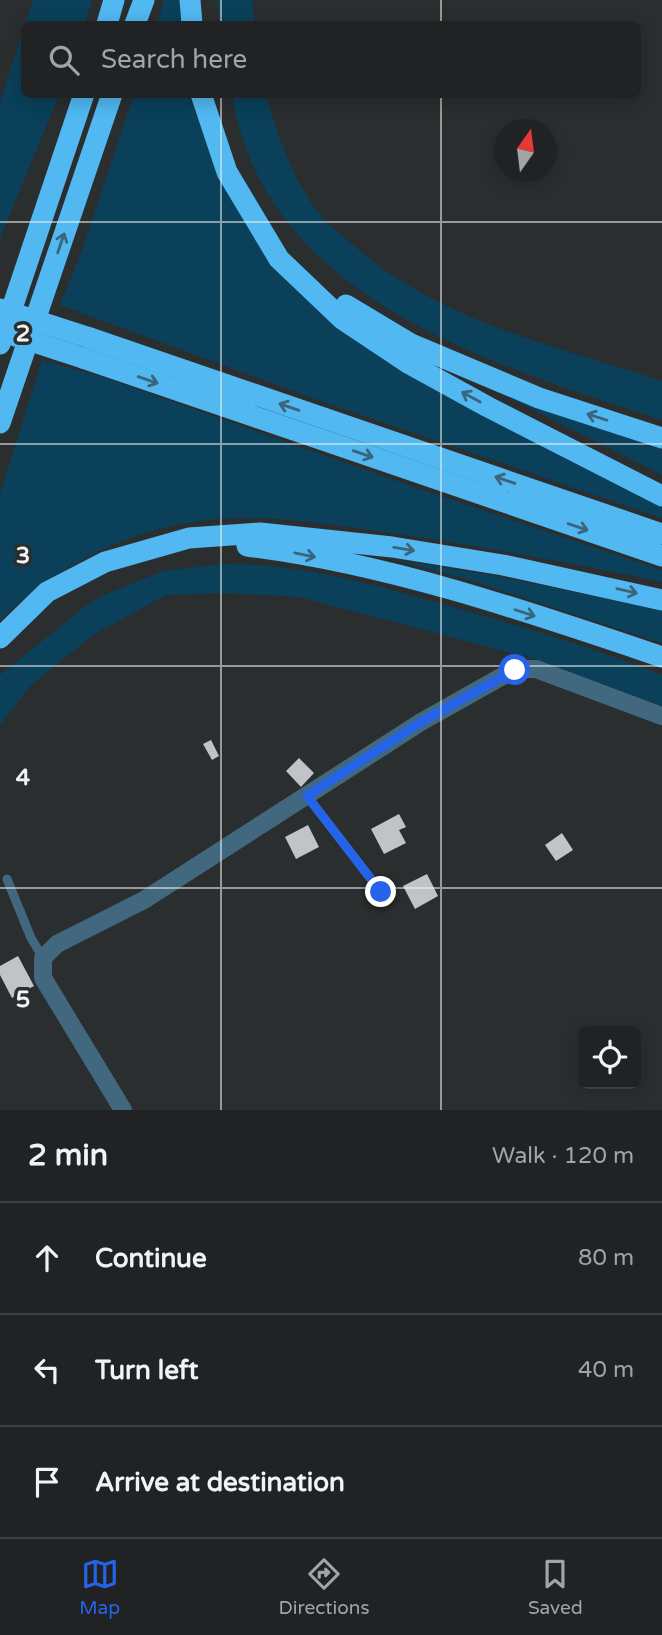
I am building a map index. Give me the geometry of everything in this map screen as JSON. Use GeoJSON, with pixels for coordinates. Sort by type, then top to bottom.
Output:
{"type":"FeatureCollection","features":[{"type":"Feature","properties":{"kind":"highway"},"geometry":{"type":"LineString","coordinates":[[108,21],[114,0]]}},
{"type":"Feature","properties":{"kind":"highway"},"geometry":{"type":"LineString","coordinates":[[136,21],[144,0]]}},
{"type":"Feature","properties":{"kind":"highway"},"geometry":{"type":"LineString","coordinates":[[190,0],[192,21]]}},
{"type":"Feature","properties":{"kind":"highway"},"geometry":{"type":"LineString","coordinates":[[0,344],[83,98]]}},
{"type":"Feature","properties":{"kind":"highway"},"geometry":{"type":"LineString","coordinates":[[0,423],[110,98]]}},
{"type":"Feature","properties":{"kind":"highway"},"geometry":{"type":"LineString","coordinates":[[202,98],[227,172],[279,259],[342,319],[408,363],[662,496]]}},
{"type":"Feature","properties":{"kind":"highway"},"geometry":{"type":"LineString","coordinates":[[279,259],[345,305],[411,344],[539,398],[662,438]]}},
{"type":"Feature","properties":{"kind":"highway"},"geometry":{"type":"LineString","coordinates":[[0,309],[86,348],[662,556]]}},
{"type":"Feature","properties":{"kind":"highway"},"geometry":{"type":"LineString","coordinates":[[0,331],[86,348],[662,534]]}},
{"type":"Feature","properties":{"kind":"highway"},"geometry":{"type":"LineString","coordinates":[[0,638],[47,592],[106,562],[189,538],[260,533],[392,547],[503,565],[662,600]]}},
{"type":"Feature","properties":{"kind":"highway"},"geometry":{"type":"LineString","coordinates":[[189,538],[290,552],[342,563],[486,601],[662,657]]}},
{"type":"Feature","properties":{"kind":"street"},"geometry":{"type":"LineString","coordinates":[[123,1110],[44,978],[43,958],[57,944],[144,900],[421,722],[525,667],[662,716]]}},
{"type":"Feature","properties":{"kind":"lane"},"geometry":{"type":"LineString","coordinates":[[307,796],[381,892]]}},
{"type":"Feature","properties":{"kind":"lane"},"geometry":{"type":"LineString","coordinates":[[7,879],[31,938],[43,958]]}},
{"type":"Feature","properties":{"kind":"shaded area"},"geometry":{"type":"Polygon","coordinates":[[[33,0],[92,0],[85,21],[26,21],[33,0]]]}},
{"type":"Feature","properties":{"kind":"shaded area"},"geometry":{"type":"Polygon","coordinates":[[[164,0],[182,0],[181,21],[158,21],[164,0]]]}},
{"type":"Feature","properties":{"kind":"shaded area"},"geometry":{"type":"Polygon","coordinates":[[[217,0],[252,0],[255,21],[220,21],[217,0]]]}},
{"type":"Feature","properties":{"kind":"shaded area"},"geometry":{"type":"Polygon","coordinates":[[[21,36],[21,98],[58,98],[0,238],[0,103],[21,36]]]}},
{"type":"Feature","properties":{"kind":"shaded area"},"geometry":{"type":"Polygon","coordinates":[[[133,98],[189,98],[222,177],[298,287],[662,504],[662,518],[315,399],[60,305],[82,250],[133,98]]]}},
{"type":"Feature","properties":{"kind":"shaded area"},"geometry":{"type":"Polygon","coordinates":[[[233,98],[267,98],[287,158],[310,201],[327,223],[386,271],[422,293],[499,328],[662,381],[662,420],[527,374],[460,346],[396,313],[338,273],[289,225],[253,166],[233,98]]]}},
{"type":"Feature","properties":{"kind":"shaded area"},"geometry":{"type":"Polygon","coordinates":[[[42,360],[103,377],[414,487],[662,570],[662,582],[407,535],[299,521],[251,518],[204,520],[130,538],[83,559],[39,587],[0,620],[0,494],[42,360]]]}},
{"type":"Feature","properties":{"kind":"shaded area"},"geometry":{"type":"Polygon","coordinates":[[[487,386],[662,450],[662,475],[487,386]]]}},
{"type":"Feature","properties":{"kind":"shaded area"},"geometry":{"type":"Polygon","coordinates":[[[392,559],[497,576],[662,610],[662,643],[470,580],[392,559]]]}},
{"type":"Feature","properties":{"kind":"shaded area"},"geometry":{"type":"Polygon","coordinates":[[[222,564],[289,568],[322,574],[552,636],[662,675],[662,706],[531,658],[299,597],[225,593],[166,595],[95,634],[31,685],[0,725],[0,675],[91,602],[163,571],[222,564]]]}},
{"type":"Feature","properties":{"kind":"building"},"geometry":{"type":"Polygon","coordinates":[[[211,740],[219,756],[212,760],[203,744],[211,740]]]}},
{"type":"Feature","properties":{"kind":"building"},"geometry":{"type":"Polygon","coordinates":[[[299,758],[314,773],[301,787],[286,771],[299,758]]]}},
{"type":"Feature","properties":{"kind":"building"},"geometry":{"type":"Polygon","coordinates":[[[399,814],[406,827],[399,830],[406,843],[384,854],[371,829],[399,814]]]}},
{"type":"Feature","properties":{"kind":"building"},"geometry":{"type":"Polygon","coordinates":[[[308,825],[319,847],[296,859],[285,837],[308,825]]]}},
{"type":"Feature","properties":{"kind":"building"},"geometry":{"type":"Polygon","coordinates":[[[562,833],[573,850],[556,861],[545,845],[562,833]]]}},
{"type":"Feature","properties":{"kind":"building"},"geometry":{"type":"Polygon","coordinates":[[[427,874],[438,896],[415,909],[403,886],[427,874]]]}},
{"type":"Feature","properties":{"kind":"building"},"geometry":{"type":"Polygon","coordinates":[[[18,956],[34,986],[12,998],[0,975],[0,966],[18,956]]]}},
{"type":"Feature","properties":{"kind":"route"},"geometry":{"type":"LineString","coordinates":[[381,892],[307,796],[421,722],[515,670]]}}]}
